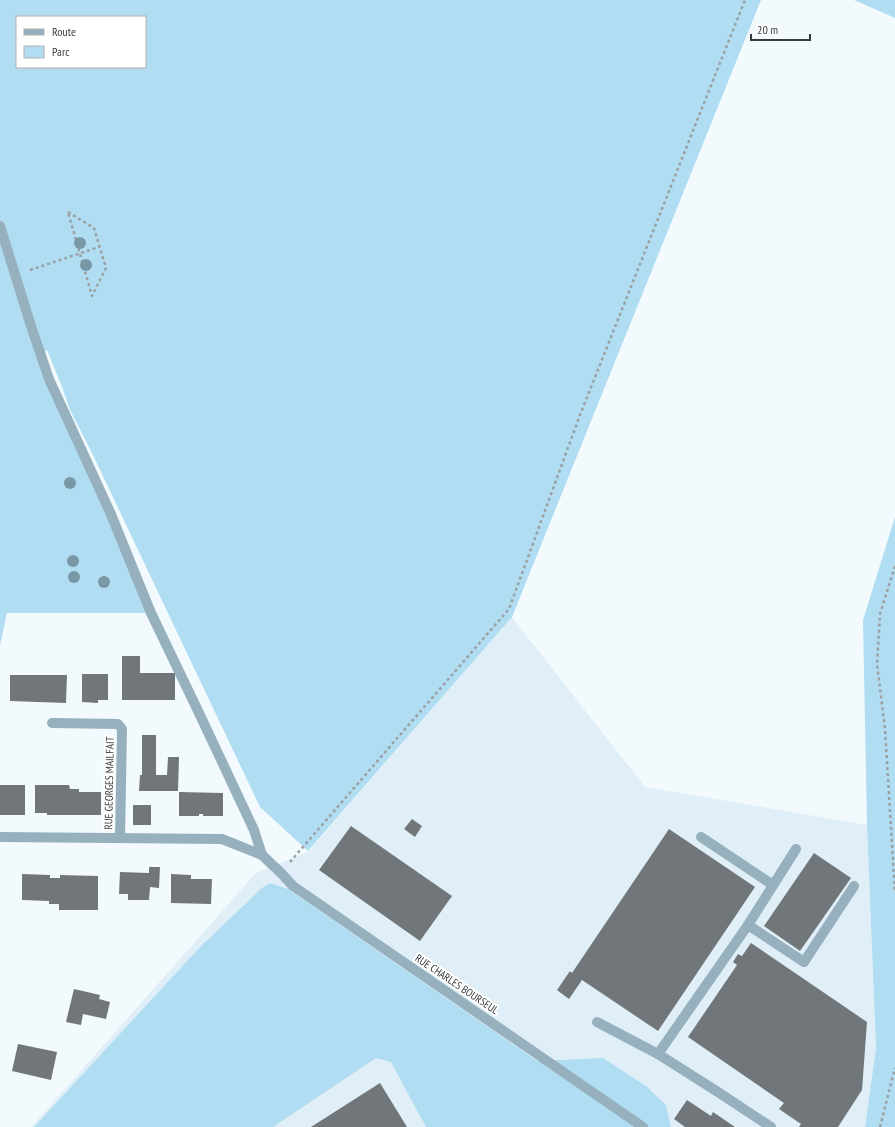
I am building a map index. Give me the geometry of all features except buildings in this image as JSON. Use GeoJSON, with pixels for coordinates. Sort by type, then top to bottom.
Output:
{"type":"FeatureCollection","features":[{"type":"Feature","properties":{"kind":"street"},"geometry":{"type":"LineString","coordinates":[[0,226],[49,379],[110,512],[151,613],[254,830],[262,855]]}},
{"type":"Feature","properties":{"kind":"street","name":"RUE GEORGES MAILFAIT"},"geometry":{"type":"LineString","coordinates":[[52,723],[118,724],[122,729],[120,838]]}},
{"type":"Feature","properties":{"kind":"street","name":"RUE GEORGES MAILFAIT"},"geometry":{"type":"LineString","coordinates":[[0,837],[222,840],[262,855]]}},
{"type":"Feature","properties":{"kind":"street"},"geometry":{"type":"LineString","coordinates":[[701,837],[773,885]]}},
{"type":"Feature","properties":{"kind":"street"},"geometry":{"type":"LineString","coordinates":[[658,1054],[748,925],[796,849]]}},
{"type":"Feature","properties":{"kind":"street","name":"RUE CHARLES BOURSEUL"},"geometry":{"type":"LineString","coordinates":[[262,855],[293,886],[643,1127]]}},
{"type":"Feature","properties":{"kind":"street"},"geometry":{"type":"LineString","coordinates":[[748,925],[804,962],[854,886]]}},
{"type":"Feature","properties":{"kind":"street"},"geometry":{"type":"LineString","coordinates":[[597,1022],[658,1054],[771,1127]]}},
{"type":"Feature","properties":{"kind":"path"},"geometry":{"type":"LineString","coordinates":[[281,873],[509,609],[580,415],[745,0]]}},
{"type":"Feature","properties":{"kind":"path"},"geometry":{"type":"LineString","coordinates":[[68,212],[94,228],[99,247],[106,268],[92,296],[68,212]]}},
{"type":"Feature","properties":{"kind":"path"},"geometry":{"type":"LineString","coordinates":[[15,275],[99,247]]}},
{"type":"Feature","properties":{"kind":"path"},"geometry":{"type":"LineString","coordinates":[[895,566],[880,614],[877,664],[884,729],[895,893]]}},
{"type":"Feature","properties":{"kind":"path"},"geometry":{"type":"LineString","coordinates":[[890,809],[894,812]]}},
{"type":"Feature","properties":{"kind":"path"},"geometry":{"type":"LineString","coordinates":[[880,1127],[895,1068]]}},
{"type":"Feature","properties":{"kind":"shaded area"},"geometry":{"type":"Polygon","coordinates":[[[512,617],[645,787],[867,825],[876,1048],[865,1127],[31,1127],[256,873],[309,851],[512,617]]]}},
{"type":"Feature","properties":{"kind":"green space"},"geometry":{"type":"Polygon","coordinates":[[[0,0],[761,0],[512,617],[308,851],[260,807],[92,453],[70,410],[47,350],[41,355],[151,613],[7,613],[0,645],[0,0]]]}},
{"type":"Feature","properties":{"kind":"green space"},"geometry":{"type":"Polygon","coordinates":[[[854,0],[895,0],[895,18],[854,0]]]}},
{"type":"Feature","properties":{"kind":"green space"},"geometry":{"type":"Polygon","coordinates":[[[895,517],[895,1127],[865,1127],[876,1048],[867,825],[863,620],[895,517]]]}},
{"type":"Feature","properties":{"kind":"green space"},"geometry":{"type":"Polygon","coordinates":[[[270,883],[288,889],[537,1061],[603,1058],[646,1086],[666,1105],[671,1127],[426,1127],[391,1062],[376,1058],[273,1127],[34,1127],[200,947],[262,888],[270,883]]]}}]}
